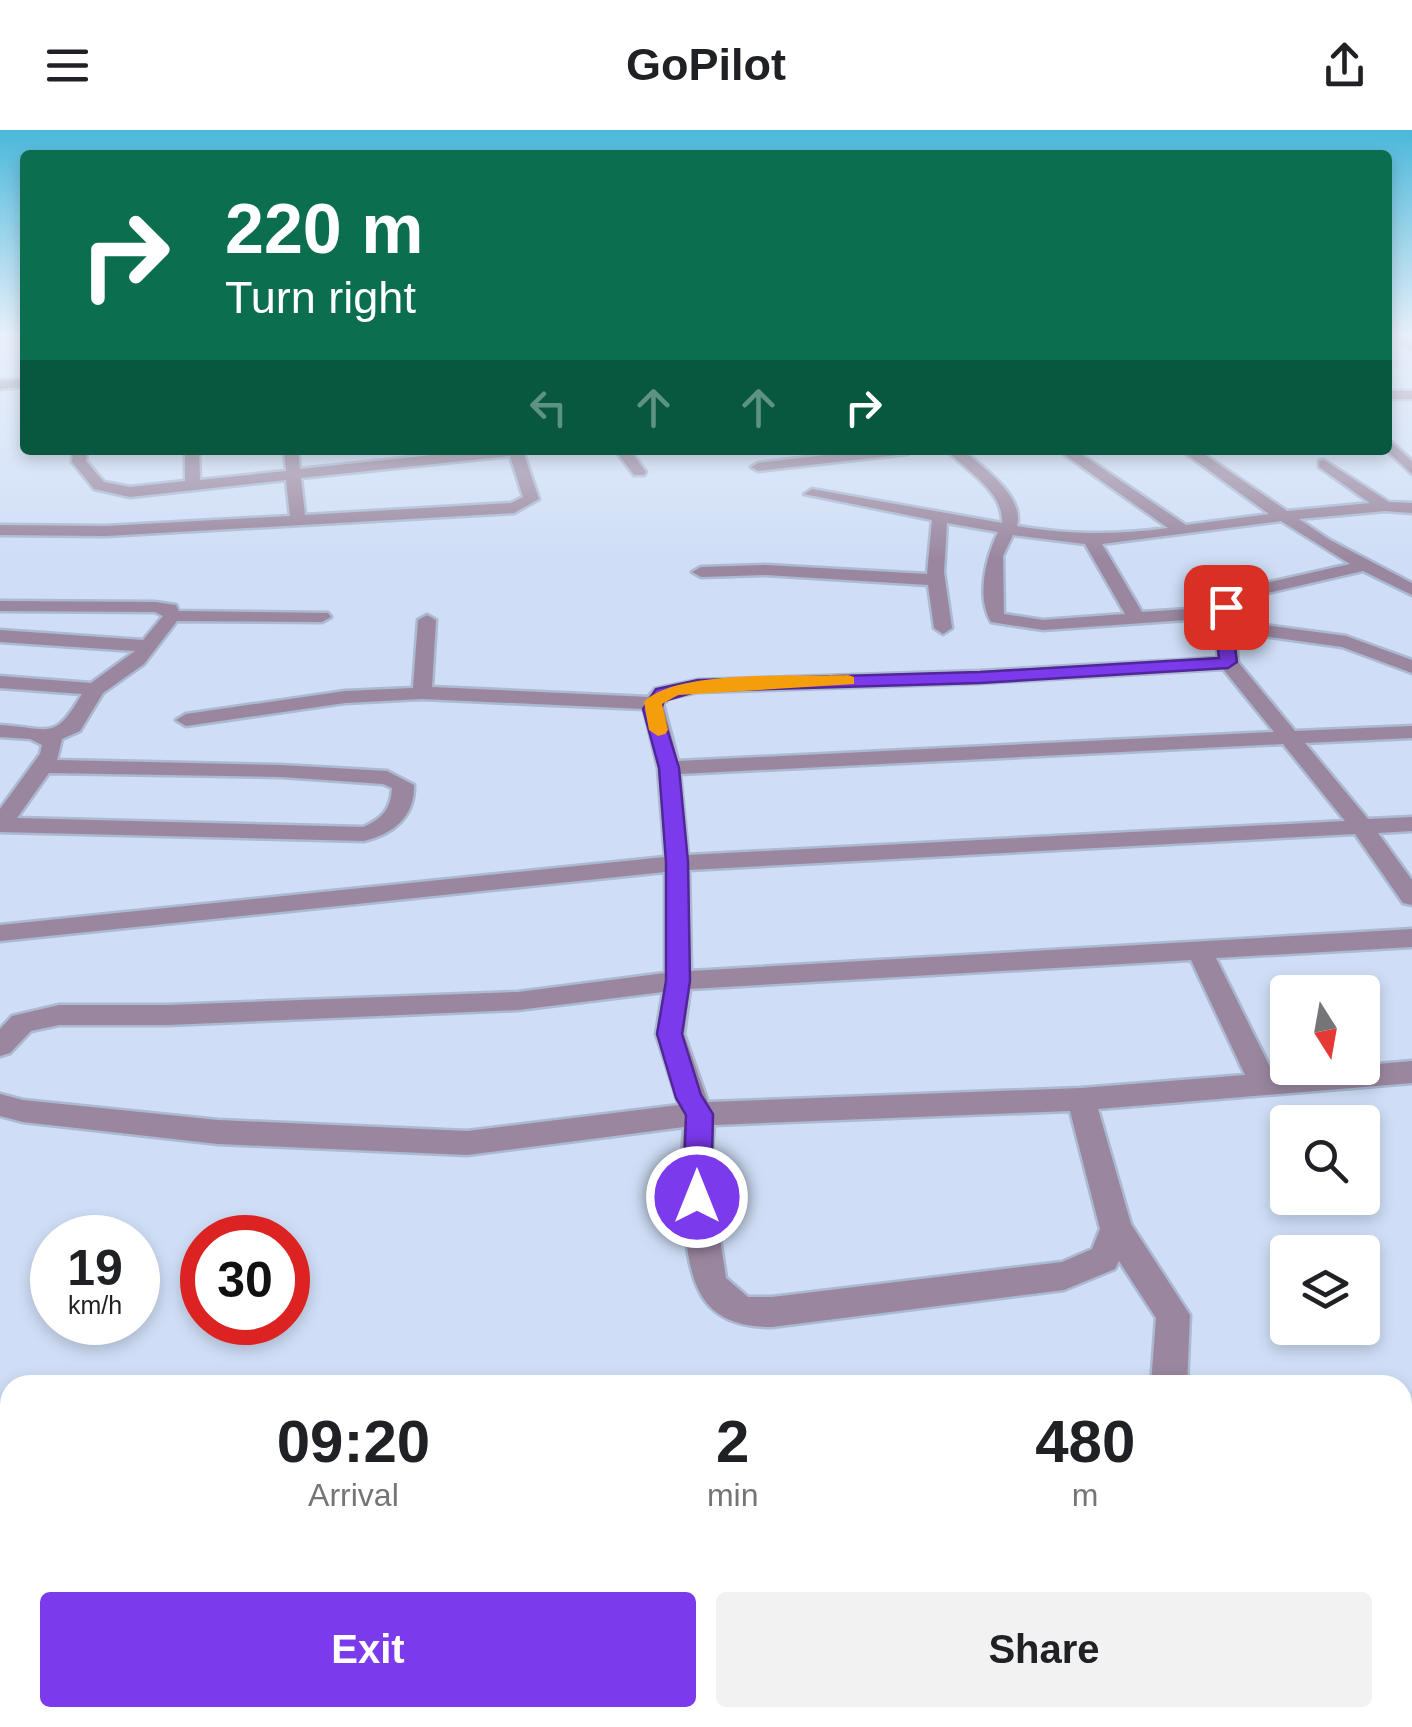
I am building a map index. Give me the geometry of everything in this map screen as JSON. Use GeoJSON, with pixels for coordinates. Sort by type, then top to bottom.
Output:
{"type":"FeatureCollection","features":[{"type":"Feature","properties":{"kind":"street"},"geometry":{"type":"LineString","coordinates":[[1392,448],[1412,470]]}},
{"type":"Feature","properties":{"kind":"street"},"geometry":{"type":"LineString","coordinates":[[80,455],[85,471],[108,491],[294,475],[404,456]]}},
{"type":"Feature","properties":{"kind":"street"},"geometry":{"type":"LineString","coordinates":[[192,455],[193,486]]}},
{"type":"Feature","properties":{"kind":"street"},"geometry":{"type":"LineString","coordinates":[[292,455],[298,520]]}},
{"type":"Feature","properties":{"kind":"street"},"geometry":{"type":"LineString","coordinates":[[0,530],[106,530],[522,506],[531,499],[518,455]]}},
{"type":"Feature","properties":{"kind":"street"},"geometry":{"type":"LineString","coordinates":[[626,455],[639,472]]}},
{"type":"Feature","properties":{"kind":"street"},"geometry":{"type":"LineString","coordinates":[[758,467],[863,455]]}},
{"type":"Feature","properties":{"kind":"street"},"geometry":{"type":"LineString","coordinates":[[959,455],[1000,492],[1010,513],[995,556],[993,610],[998,618],[1020,624],[1224,619],[1346,642],[1412,667]]}},
{"type":"Feature","properties":{"kind":"street"},"geometry":{"type":"LineString","coordinates":[[1072,455],[1182,530]]}},
{"type":"Feature","properties":{"kind":"street"},"geometry":{"type":"LineString","coordinates":[[1195,455],[1364,566],[1412,590]]}},
{"type":"Feature","properties":{"kind":"street"},"geometry":{"type":"LineString","coordinates":[[1324,464],[1385,506]]}},
{"type":"Feature","properties":{"kind":"street"},"geometry":{"type":"LineString","coordinates":[[812,494],[1050,537],[1090,540],[1385,506],[1412,508]]}},
{"type":"Feature","properties":{"kind":"street"},"geometry":{"type":"LineString","coordinates":[[941,516],[936,536],[935,580],[943,628]]}},
{"type":"Feature","properties":{"kind":"street"},"geometry":{"type":"LineString","coordinates":[[1090,540],[1137,619]]}},
{"type":"Feature","properties":{"kind":"street"},"geometry":{"type":"LineString","coordinates":[[1364,566],[1245,590],[1230,600],[1224,619],[1228,662],[1361,826],[1412,897]]}},
{"type":"Feature","properties":{"kind":"street"},"geometry":{"type":"LineString","coordinates":[[701,572],[782,570],[935,580]]}},
{"type":"Feature","properties":{"kind":"street"},"geometry":{"type":"LineString","coordinates":[[0,606],[154,607],[170,609],[172,616]]}},
{"type":"Feature","properties":{"kind":"street"},"geometry":{"type":"LineString","coordinates":[[172,616],[322,616]]}},
{"type":"Feature","properties":{"kind":"street"},"geometry":{"type":"LineString","coordinates":[[0,731],[50,737],[74,727],[95,689],[124,672],[172,616]]}},
{"type":"Feature","properties":{"kind":"street"},"geometry":{"type":"LineString","coordinates":[[422,693],[427,620]]}},
{"type":"Feature","properties":{"kind":"street"},"geometry":{"type":"LineString","coordinates":[[0,636],[148,646]]}},
{"type":"Feature","properties":{"kind":"street"},"geometry":{"type":"LineString","coordinates":[[186,720],[345,698],[422,693],[653,702],[662,693],[698,686],[980,677],[1228,662]]}},
{"type":"Feature","properties":{"kind":"street"},"geometry":{"type":"LineString","coordinates":[[0,682],[95,689]]}},
{"type":"Feature","properties":{"kind":"street"},"geometry":{"type":"LineString","coordinates":[[653,702],[669,768],[677,862],[678,981],[670,1016],[673,1055],[689,1098],[700,1114],[695,1172],[705,1264],[712,1286],[726,1303],[746,1312],[772,1312],[1064,1276],[1104,1259],[1116,1229]]}},
{"type":"Feature","properties":{"kind":"street"},"geometry":{"type":"LineString","coordinates":[[669,768],[1412,732]]}},
{"type":"Feature","properties":{"kind":"street"},"geometry":{"type":"LineString","coordinates":[[0,824],[53,748],[50,737]]}},
{"type":"Feature","properties":{"kind":"street"},"geometry":{"type":"LineString","coordinates":[[0,824],[364,834],[386,826],[397,813],[405,792],[403,786],[387,778],[280,771],[42,766]]}},
{"type":"Feature","properties":{"kind":"street"},"geometry":{"type":"LineString","coordinates":[[0,788],[24,790]]}},
{"type":"Feature","properties":{"kind":"street"},"geometry":{"type":"LineString","coordinates":[[0,933],[677,862],[1412,824]]}},
{"type":"Feature","properties":{"kind":"street"},"geometry":{"type":"LineString","coordinates":[[0,1046],[22,1023],[59,1015],[168,1015],[501,1002],[678,981],[1412,938]]}},
{"type":"Feature","properties":{"kind":"street"},"geometry":{"type":"LineString","coordinates":[[1200,952],[1263,1082]]}},
{"type":"Feature","properties":{"kind":"street"},"geometry":{"type":"LineString","coordinates":[[0,1105],[37,1113],[218,1132],[467,1143],[700,1114],[1081,1099],[1412,1072]]}},
{"type":"Feature","properties":{"kind":"street"},"geometry":{"type":"LineString","coordinates":[[1081,1099],[1116,1229],[1173,1315],[1169,1375]]}},
{"type":"Feature","properties":{"kind":"slow traffic"},"geometry":{"type":"LineString","coordinates":[[658,730],[653,702],[672,690],[848,680]]}},
{"type":"Feature","properties":{"kind":"route"},"geometry":{"type":"LineString","coordinates":[[697,1197],[700,1114],[689,1098],[673,1055],[670,1034],[678,981],[677,862],[669,768],[653,702],[662,693],[698,686],[1048,674],[1228,662],[1226,607]]}}]}
